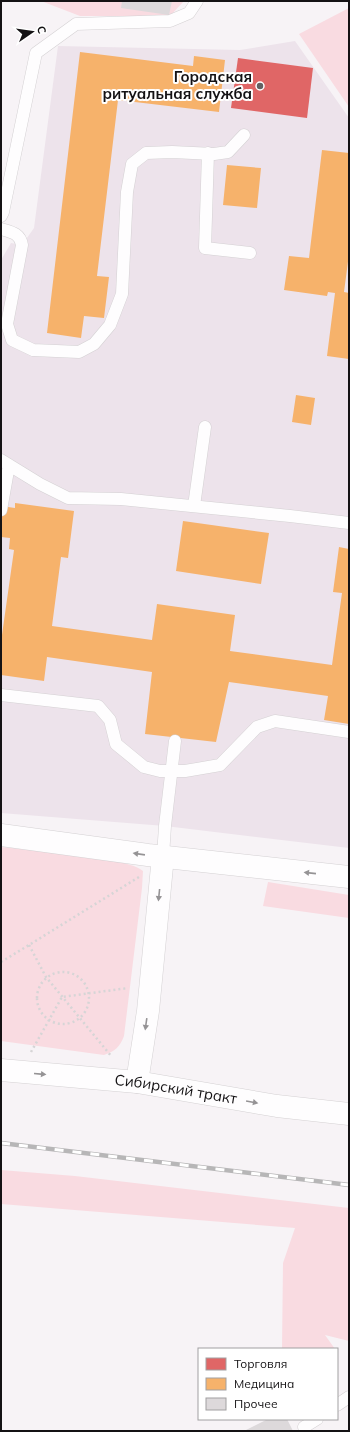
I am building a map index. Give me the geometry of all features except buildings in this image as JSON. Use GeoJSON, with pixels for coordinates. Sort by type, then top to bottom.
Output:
{"type":"FeatureCollection","features":[{"type":"Feature","properties":{"kind":"street"},"geometry":{"type":"LineString","coordinates":[[1,835],[163,856],[349,877]]}},
{"type":"Feature","properties":{"kind":"street"},"geometry":{"type":"LineString","coordinates":[[138,1082],[148,1011],[163,856]]}},
{"type":"Feature","properties":{"kind":"street","name":"Сибирский тракт"},"geometry":{"type":"LineString","coordinates":[[1,1070],[138,1082],[277,1106],[349,1114]]}},
{"type":"Feature","properties":{"kind":"lane"},"geometry":{"type":"LineString","coordinates":[[1,216],[36,53],[76,24],[170,21],[189,13],[196,1]]}},
{"type":"Feature","properties":{"kind":"lane"},"geometry":{"type":"LineString","coordinates":[[1,229],[16,233],[21,240],[22,245],[7,324],[12,340],[33,350],[79,352],[94,344],[110,325],[122,294],[127,192],[132,164],[146,154],[172,152],[228,152],[244,135]]}},
{"type":"Feature","properties":{"kind":"lane"},"geometry":{"type":"LineString","coordinates":[[208,153],[205,248],[250,253]]}},
{"type":"Feature","properties":{"kind":"lane"},"geometry":{"type":"LineString","coordinates":[[194,506],[205,427]]}},
{"type":"Feature","properties":{"kind":"lane"},"geometry":{"type":"LineString","coordinates":[[1,510],[5,463],[40,484],[68,498],[121,499],[349,523]]}},
{"type":"Feature","properties":{"kind":"lane"},"geometry":{"type":"LineString","coordinates":[[1,695],[98,706],[110,720],[116,744],[144,767],[160,771],[185,771],[220,765],[257,727],[275,721],[349,732]]}},
{"type":"Feature","properties":{"kind":"lane"},"geometry":{"type":"LineString","coordinates":[[163,856],[175,741]]}},
{"type":"Feature","properties":{"kind":"lane"},"geometry":{"type":"LineString","coordinates":[[338,1405],[349,1397]]}},
{"type":"Feature","properties":{"kind":"lane"},"geometry":{"type":"LineString","coordinates":[[303,1426],[315,1420]]}},
{"type":"Feature","properties":{"kind":"path"},"geometry":{"type":"LineString","coordinates":[[1,962],[140,877]]}},
{"type":"Feature","properties":{"kind":"path"},"geometry":{"type":"LineString","coordinates":[[29,945],[46,977],[113,1058]]}},
{"type":"Feature","properties":{"kind":"path"},"geometry":{"type":"LineString","coordinates":[[63,971],[72,973],[86,984],[89,993],[89,1002],[86,1011],[80,1018],[73,1022],[56,1024],[49,1020],[40,1011],[36,1000],[37,991],[40,983],[46,977],[63,971]]}},
{"type":"Feature","properties":{"kind":"path"},"geometry":{"type":"LineString","coordinates":[[62,997],[132,987]]}},
{"type":"Feature","properties":{"kind":"path"},"geometry":{"type":"LineString","coordinates":[[30,1054],[62,997]]}},
{"type":"Feature","properties":{"kind":"shaded area"},"geometry":{"type":"Polygon","coordinates":[[[41,1],[184,1],[170,16],[80,16],[41,1]]]}},
{"type":"Feature","properties":{"kind":"shaded area"},"geometry":{"type":"Polygon","coordinates":[[[349,8],[349,107],[299,34],[349,8]]]}},
{"type":"Feature","properties":{"kind":"shaded area"},"geometry":{"type":"Polygon","coordinates":[[[295,41],[349,118],[349,848],[165,826],[1,813],[1,260],[11,243],[22,245],[34,228],[58,46],[240,50],[295,41]]]}},
{"type":"Feature","properties":{"kind":"shaded area"},"geometry":{"type":"Polygon","coordinates":[[[1,847],[99,858],[134,866],[143,871],[124,1036],[119,1046],[111,1052],[104,1055],[1,1041],[1,847]]]}},
{"type":"Feature","properties":{"kind":"shaded area"},"geometry":{"type":"Polygon","coordinates":[[[268,882],[349,895],[349,918],[263,906],[268,882]]]}},
{"type":"Feature","properties":{"kind":"shaded area"},"geometry":{"type":"Polygon","coordinates":[[[1,1170],[75,1176],[349,1208],[349,1341],[325,1335],[334,1348],[282,1348],[283,1263],[295,1228],[1,1204],[1,1170]]]}},
{"type":"Feature","properties":{"kind":"railway"},"geometry":{"type":"LineString","coordinates":[[1,1143],[349,1185]]}},
{"type":"Feature","properties":{"kind":"place","name":"Городская ритуальная служба"},"geometry":{"type":"Point","coordinates":[260,86]}}]}
